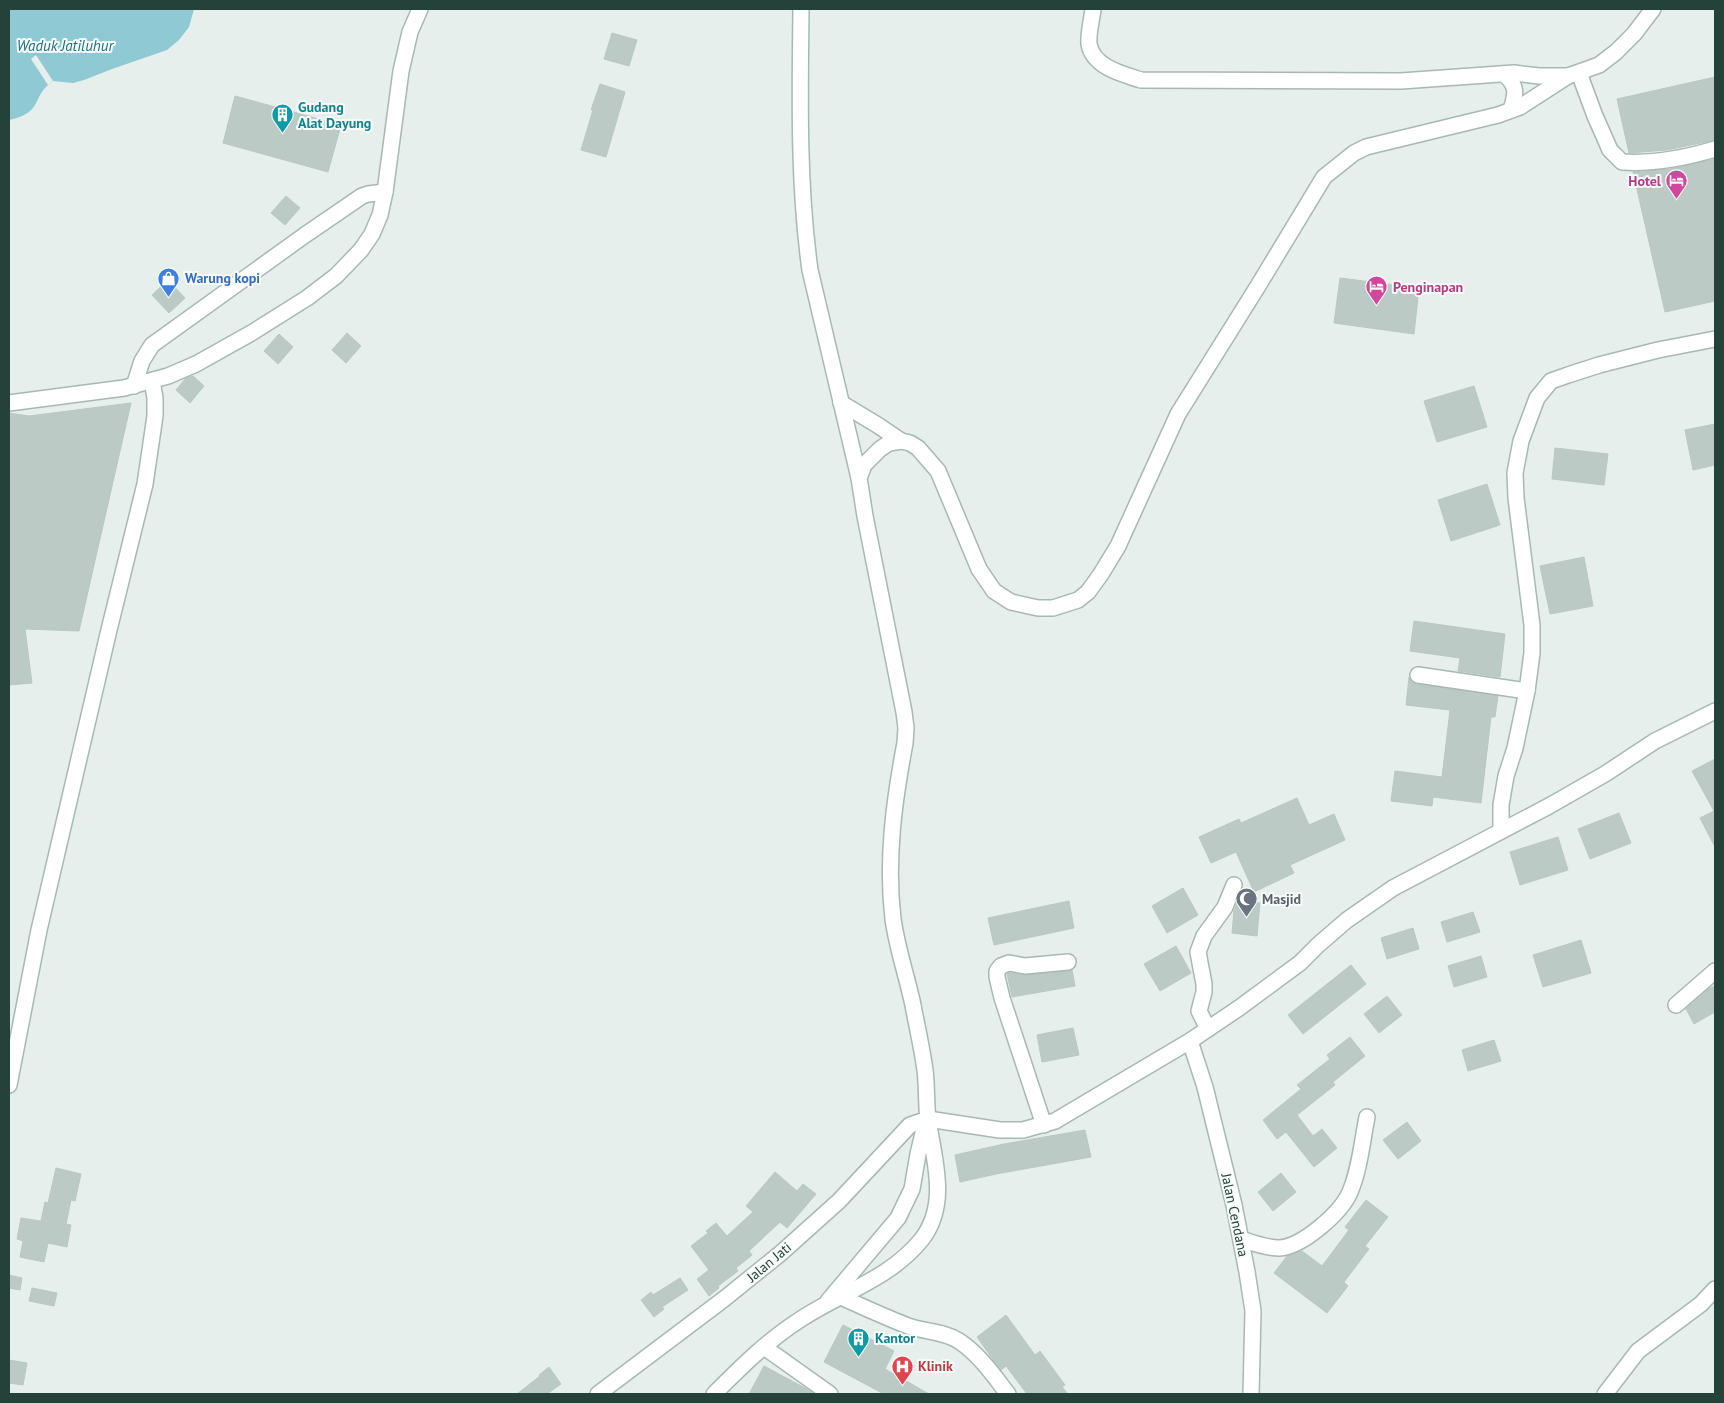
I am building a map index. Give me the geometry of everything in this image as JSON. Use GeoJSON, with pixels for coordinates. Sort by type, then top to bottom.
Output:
{"type":"FeatureCollection","features":[{"type":"Feature","properties":{"kind":"street"},"geometry":{"type":"LineString","coordinates":[[9,402],[35,400],[152,382],[196,364],[307,298],[336,276],[361,250],[372,234],[380,215],[385,192],[401,71],[410,32],[420,9]]}},
{"type":"Feature","properties":{"kind":"street"},"geometry":{"type":"LineString","coordinates":[[714,1394],[752,1356],[800,1319],[855,1291],[892,1268],[922,1239],[930,1227],[935,1210],[938,1186],[936,1160],[928,1120],[925,1070],[913,1006],[893,921],[890,840],[906,728],[904,712],[859,478],[810,270],[806,245],[802,172],[801,9]]}},
{"type":"Feature","properties":{"kind":"street"},"geometry":{"type":"LineString","coordinates":[[1093,9],[1089,44],[1097,61],[1120,73],[1141,80],[1401,81],[1504,74],[1574,75]]}},
{"type":"Feature","properties":{"kind":"street"},"geometry":{"type":"LineString","coordinates":[[859,478],[864,465],[874,454],[889,443],[900,441],[910,443],[918,448],[938,471],[979,569],[994,591],[1011,602],[1038,608],[1053,608],[1078,600],[1088,592],[1118,546],[1158,454],[1186,399],[1324,177],[1354,153],[1366,147],[1498,115],[1520,107],[1574,75],[1599,65],[1616,52],[1634,34],[1653,9]]}},
{"type":"Feature","properties":{"kind":"street"},"geometry":{"type":"LineString","coordinates":[[1504,74],[1512,81],[1515,89],[1511,110]]}},
{"type":"Feature","properties":{"kind":"street"},"geometry":{"type":"LineString","coordinates":[[1574,75],[1610,150],[1622,162],[1640,163],[1694,155],[1715,149]]}},
{"type":"Feature","properties":{"kind":"street"},"geometry":{"type":"LineString","coordinates":[[134,386],[142,361],[152,345],[305,234],[356,200],[368,194],[385,192]]}},
{"type":"Feature","properties":{"kind":"street"},"geometry":{"type":"LineString","coordinates":[[1501,830],[1501,805],[1506,776],[1515,748],[1532,653],[1532,625],[1516,498],[1515,473],[1521,441],[1537,398],[1551,381],[1568,375],[1658,350],[1715,339]]}},
{"type":"Feature","properties":{"kind":"street"},"geometry":{"type":"LineString","coordinates":[[9,1085],[39,930],[145,484],[155,416],[155,398],[152,382]]}},
{"type":"Feature","properties":{"kind":"street"},"geometry":{"type":"LineString","coordinates":[[841,403],[900,441]]}},
{"type":"Feature","properties":{"kind":"street"},"geometry":{"type":"LineString","coordinates":[[1418,675],[1526,690]]}},
{"type":"Feature","properties":{"kind":"street"},"geometry":{"type":"LineString","coordinates":[[928,1120],[1000,1130],[1023,1130],[1055,1121],[1208,1029],[1294,968],[1367,904],[1393,888],[1605,774],[1655,741],[1715,711]]}},
{"type":"Feature","properties":{"kind":"street"},"geometry":{"type":"LineString","coordinates":[[1208,1029],[1199,1011],[1204,984],[1198,952],[1204,936],[1225,907],[1234,885]]}},
{"type":"Feature","properties":{"kind":"street"},"geometry":{"type":"LineString","coordinates":[[1044,1125],[1002,998],[997,971],[1001,966],[1009,964],[1025,966],[1068,962]]}},
{"type":"Feature","properties":{"kind":"street"},"geometry":{"type":"LineString","coordinates":[[1676,1006],[1715,971]]}},
{"type":"Feature","properties":{"kind":"street","name":"Jalan Cendana"},"geometry":{"type":"LineString","coordinates":[[1190,1041],[1205,1087],[1241,1239],[1253,1311],[1250,1394]]}},
{"type":"Feature","properties":{"kind":"street"},"geometry":{"type":"LineString","coordinates":[[1241,1239],[1269,1247],[1289,1246],[1312,1232],[1335,1214],[1346,1201],[1350,1191],[1360,1160],[1367,1117]]}},
{"type":"Feature","properties":{"kind":"street"},"geometry":{"type":"LineString","coordinates":[[825,1305],[898,1218],[912,1188],[918,1154],[928,1120]]}},
{"type":"Feature","properties":{"kind":"street","name":"Jalan Jati"},"geometry":{"type":"LineString","coordinates":[[598,1394],[724,1299],[781,1253],[839,1201],[903,1131],[910,1125],[928,1120]]}},
{"type":"Feature","properties":{"kind":"street"},"geometry":{"type":"LineString","coordinates":[[1605,1394],[1638,1351],[1701,1304],[1715,1290]]}},
{"type":"Feature","properties":{"kind":"street"},"geometry":{"type":"LineString","coordinates":[[841,1297],[908,1326],[927,1332],[943,1333],[957,1339],[970,1349],[1008,1394]]}},
{"type":"Feature","properties":{"kind":"street"},"geometry":{"type":"LineString","coordinates":[[764,1347],[830,1394]]}},
{"type":"Feature","properties":{"kind":"water","name":"Waduk Jatiluhur"},"geometry":{"type":"Polygon","coordinates":[[[9,9],[194,9],[189,27],[179,40],[167,50],[73,83],[53,81],[41,93],[28,113],[9,120],[9,9]]]}},
{"type":"Feature","properties":{"kind":"pier"},"geometry":{"type":"Polygon","coordinates":[[[36,55],[53,81],[48,85],[31,59],[36,55]]]}},
{"type":"Feature","properties":{"kind":"building"},"geometry":{"type":"Polygon","coordinates":[[[612,33],[637,40],[629,66],[604,59],[612,33]]]}},
{"type":"Feature","properties":{"kind":"building"},"geometry":{"type":"Polygon","coordinates":[[[1715,77],[1715,140],[1667,150],[1629,153],[1617,99],[1715,77]]]}},
{"type":"Feature","properties":{"kind":"building"},"geometry":{"type":"Polygon","coordinates":[[[600,84],[625,92],[606,157],[581,150],[600,84]]]}},
{"type":"Feature","properties":{"kind":"building","name":"Gudang Alat Dayung"},"geometry":{"type":"Polygon","coordinates":[[[235,96],[341,125],[328,172],[223,143],[235,96]]]}},
{"type":"Feature","properties":{"kind":"building"},"geometry":{"type":"Polygon","coordinates":[[[1715,159],[1715,301],[1665,312],[1633,172],[1670,169],[1715,159]]]}},
{"type":"Feature","properties":{"kind":"building"},"geometry":{"type":"Polygon","coordinates":[[[286,196],[300,208],[285,225],[271,213],[286,196]]]}},
{"type":"Feature","properties":{"kind":"building","name":"Penginapan"},"geometry":{"type":"Polygon","coordinates":[[[1340,278],[1419,288],[1414,334],[1334,323],[1340,278]]]}},
{"type":"Feature","properties":{"kind":"building","name":"Warung kopi"},"geometry":{"type":"Polygon","coordinates":[[[168,280],[185,298],[169,313],[152,295],[168,280]]]}},
{"type":"Feature","properties":{"kind":"building"},"geometry":{"type":"Polygon","coordinates":[[[347,333],[361,346],[346,363],[332,350],[347,333]]]}},
{"type":"Feature","properties":{"kind":"building"},"geometry":{"type":"Polygon","coordinates":[[[279,334],[293,347],[278,364],[264,351],[279,334]]]}},
{"type":"Feature","properties":{"kind":"building"},"geometry":{"type":"Polygon","coordinates":[[[193,376],[204,386],[190,403],[176,390],[186,378],[193,376]]]}},
{"type":"Feature","properties":{"kind":"building"},"geometry":{"type":"Polygon","coordinates":[[[1474,386],[1487,427],[1437,442],[1424,401],[1474,386]]]}},
{"type":"Feature","properties":{"kind":"building"},"geometry":{"type":"Polygon","coordinates":[[[131,403],[79,631],[25,629],[32,683],[9,685],[9,413],[29,416],[131,403]]]}},
{"type":"Feature","properties":{"kind":"building"},"geometry":{"type":"Polygon","coordinates":[[[1715,424],[1715,465],[1693,470],[1685,430],[1715,424]]]}},
{"type":"Feature","properties":{"kind":"building"},"geometry":{"type":"Polygon","coordinates":[[[1555,448],[1608,454],[1604,485],[1552,479],[1555,448]]]}},
{"type":"Feature","properties":{"kind":"building"},"geometry":{"type":"Polygon","coordinates":[[[1487,484],[1500,525],[1451,541],[1438,500],[1487,484]]]}},
{"type":"Feature","properties":{"kind":"building"},"geometry":{"type":"Polygon","coordinates":[[[1584,557],[1593,606],[1550,614],[1540,566],[1584,557]]]}},
{"type":"Feature","properties":{"kind":"building"},"geometry":{"type":"Polygon","coordinates":[[[1414,621],[1505,634],[1500,677],[1458,671],[1460,658],[1410,651],[1414,621]]]}},
{"type":"Feature","properties":{"kind":"building"},"geometry":{"type":"Polygon","coordinates":[[[1409,677],[1412,682],[1417,684],[1498,696],[1495,717],[1491,717],[1481,803],[1433,797],[1432,806],[1391,801],[1395,771],[1442,777],[1450,710],[1406,705],[1409,677]]]}},
{"type":"Feature","properties":{"kind":"building"},"geometry":{"type":"Polygon","coordinates":[[[1715,759],[1715,847],[1700,818],[1714,811],[1692,771],[1715,759]]]}},
{"type":"Feature","properties":{"kind":"building"},"geometry":{"type":"Polygon","coordinates":[[[1297,798],[1309,825],[1334,814],[1345,840],[1290,865],[1294,873],[1254,892],[1236,852],[1211,863],[1199,837],[1239,819],[1241,823],[1297,798]]]}},
{"type":"Feature","properties":{"kind":"building"},"geometry":{"type":"Polygon","coordinates":[[[1619,813],[1631,843],[1590,859],[1578,829],[1619,813]]]}},
{"type":"Feature","properties":{"kind":"building"},"geometry":{"type":"Polygon","coordinates":[[[1558,837],[1568,870],[1520,885],[1510,852],[1558,837]]]}},
{"type":"Feature","properties":{"kind":"building"},"geometry":{"type":"Polygon","coordinates":[[[1183,888],[1198,915],[1167,933],[1152,906],[1183,888]]]}},
{"type":"Feature","properties":{"kind":"building"},"geometry":{"type":"Polygon","coordinates":[[[1069,901],[1074,928],[994,945],[988,918],[1069,901]]]}},
{"type":"Feature","properties":{"kind":"building","name":"Masjid"},"geometry":{"type":"Polygon","coordinates":[[[1238,901],[1260,903],[1257,936],[1232,933],[1234,911],[1238,901]]]}},
{"type":"Feature","properties":{"kind":"building"},"geometry":{"type":"Polygon","coordinates":[[[1473,912],[1480,932],[1447,942],[1441,922],[1473,912]]]}},
{"type":"Feature","properties":{"kind":"building"},"geometry":{"type":"Polygon","coordinates":[[[1413,928],[1419,949],[1387,959],[1381,938],[1413,928]]]}},
{"type":"Feature","properties":{"kind":"building"},"geometry":{"type":"Polygon","coordinates":[[[1581,940],[1591,973],[1543,987],[1533,955],[1581,940]]]}},
{"type":"Feature","properties":{"kind":"building"},"geometry":{"type":"Polygon","coordinates":[[[1176,946],[1191,973],[1160,991],[1144,964],[1176,946]]]}},
{"type":"Feature","properties":{"kind":"building"},"geometry":{"type":"Polygon","coordinates":[[[1481,956],[1487,977],[1454,987],[1448,966],[1481,956]]]}},
{"type":"Feature","properties":{"kind":"building"},"geometry":{"type":"Polygon","coordinates":[[[1351,965],[1366,984],[1303,1034],[1288,1015],[1351,965]]]}},
{"type":"Feature","properties":{"kind":"building"},"geometry":{"type":"Polygon","coordinates":[[[1072,970],[1075,986],[1012,997],[1007,974],[1026,975],[1072,970]]]}},
{"type":"Feature","properties":{"kind":"building"},"geometry":{"type":"Polygon","coordinates":[[[1715,986],[1715,1012],[1694,1024],[1686,1009],[1708,989],[1715,986]]]}},
{"type":"Feature","properties":{"kind":"building"},"geometry":{"type":"Polygon","coordinates":[[[1387,996],[1402,1015],[1379,1033],[1364,1014],[1387,996]]]}},
{"type":"Feature","properties":{"kind":"building"},"geometry":{"type":"Polygon","coordinates":[[[1073,1028],[1079,1055],[1042,1062],[1037,1035],[1073,1028]]]}},
{"type":"Feature","properties":{"kind":"building"},"geometry":{"type":"Polygon","coordinates":[[[1350,1037],[1365,1056],[1333,1082],[1335,1085],[1297,1115],[1313,1136],[1322,1129],[1337,1148],[1314,1167],[1286,1132],[1277,1139],[1263,1120],[1301,1089],[1297,1085],[1330,1059],[1327,1055],[1350,1037]]]}},
{"type":"Feature","properties":{"kind":"building"},"geometry":{"type":"Polygon","coordinates":[[[1494,1040],[1501,1061],[1468,1071],[1462,1050],[1494,1040]]]}},
{"type":"Feature","properties":{"kind":"building"},"geometry":{"type":"Polygon","coordinates":[[[1407,1122],[1421,1141],[1398,1159],[1383,1140],[1407,1122]]]}},
{"type":"Feature","properties":{"kind":"building"},"geometry":{"type":"Polygon","coordinates":[[[1085,1130],[1091,1157],[960,1182],[955,1155],[1004,1144],[1085,1130]]]}},
{"type":"Feature","properties":{"kind":"building"},"geometry":{"type":"Polygon","coordinates":[[[56,1168],[81,1174],[75,1201],[71,1200],[66,1224],[71,1225],[67,1247],[48,1243],[44,1262],[20,1257],[23,1241],[17,1239],[21,1218],[41,1221],[45,1202],[48,1203],[56,1168]]]}},
{"type":"Feature","properties":{"kind":"building"},"geometry":{"type":"Polygon","coordinates":[[[775,1172],[797,1191],[803,1184],[816,1194],[787,1228],[780,1222],[749,1251],[752,1255],[736,1268],[738,1271],[718,1286],[719,1288],[709,1296],[697,1279],[709,1270],[691,1246],[708,1233],[706,1231],[716,1223],[727,1236],[753,1212],[746,1206],[775,1172]]]}},
{"type":"Feature","properties":{"kind":"building"},"geometry":{"type":"Polygon","coordinates":[[[1281,1173],[1296,1192],[1273,1211],[1258,1192],[1281,1173]]]}},
{"type":"Feature","properties":{"kind":"building"},"geometry":{"type":"Polygon","coordinates":[[[1366,1200],[1388,1217],[1365,1246],[1369,1249],[1344,1282],[1348,1286],[1327,1313],[1274,1273],[1287,1256],[1302,1251],[1322,1266],[1349,1230],[1345,1227],[1366,1200]]]}},
{"type":"Feature","properties":{"kind":"building"},"geometry":{"type":"Polygon","coordinates":[[[9,1275],[22,1278],[20,1290],[9,1288],[9,1275]]]}},
{"type":"Feature","properties":{"kind":"building"},"geometry":{"type":"Polygon","coordinates":[[[680,1278],[688,1290],[662,1307],[664,1309],[654,1317],[641,1300],[651,1292],[653,1295],[680,1278]]]}},
{"type":"Feature","properties":{"kind":"building"},"geometry":{"type":"Polygon","coordinates":[[[32,1288],[57,1293],[54,1306],[29,1301],[32,1288]]]}},
{"type":"Feature","properties":{"kind":"building"},"geometry":{"type":"Polygon","coordinates":[[[1006,1315],[1035,1355],[1040,1351],[1065,1385],[1062,1387],[1068,1394],[1027,1394],[1006,1366],[1001,1370],[977,1337],[1006,1315]]]}},
{"type":"Feature","properties":{"kind":"building","name":"Kantor"},"geometry":{"type":"Polygon","coordinates":[[[843,1325],[894,1351],[885,1369],[929,1394],[884,1394],[824,1362],[843,1325]]]}},
{"type":"Feature","properties":{"kind":"building"},"geometry":{"type":"Polygon","coordinates":[[[9,1360],[27,1363],[23,1385],[9,1383],[9,1360]]]}},
{"type":"Feature","properties":{"kind":"building"},"geometry":{"type":"Polygon","coordinates":[[[764,1366],[805,1388],[814,1394],[749,1394],[764,1366]]]}},
{"type":"Feature","properties":{"kind":"building"},"geometry":{"type":"Polygon","coordinates":[[[549,1367],[561,1384],[547,1394],[517,1394],[540,1376],[549,1367]]]}},
{"type":"Feature","properties":{"kind":"place","name":"Gudang Alat Dayung"},"geometry":{"type":"Point","coordinates":[282,134]}},
{"type":"Feature","properties":{"kind":"place","name":"Hotel"},"geometry":{"type":"Point","coordinates":[1677,200]}},
{"type":"Feature","properties":{"kind":"place","name":"Warung kopi"},"geometry":{"type":"Point","coordinates":[169,297]}},
{"type":"Feature","properties":{"kind":"place","name":"Penginapan"},"geometry":{"type":"Point","coordinates":[1377,306]}},
{"type":"Feature","properties":{"kind":"place","name":"Masjid"},"geometry":{"type":"Point","coordinates":[1246,918]}},
{"type":"Feature","properties":{"kind":"place","name":"Kantor"},"geometry":{"type":"Point","coordinates":[859,1357]}},
{"type":"Feature","properties":{"kind":"place","name":"Klinik"},"geometry":{"type":"Point","coordinates":[902,1385]}}]}
